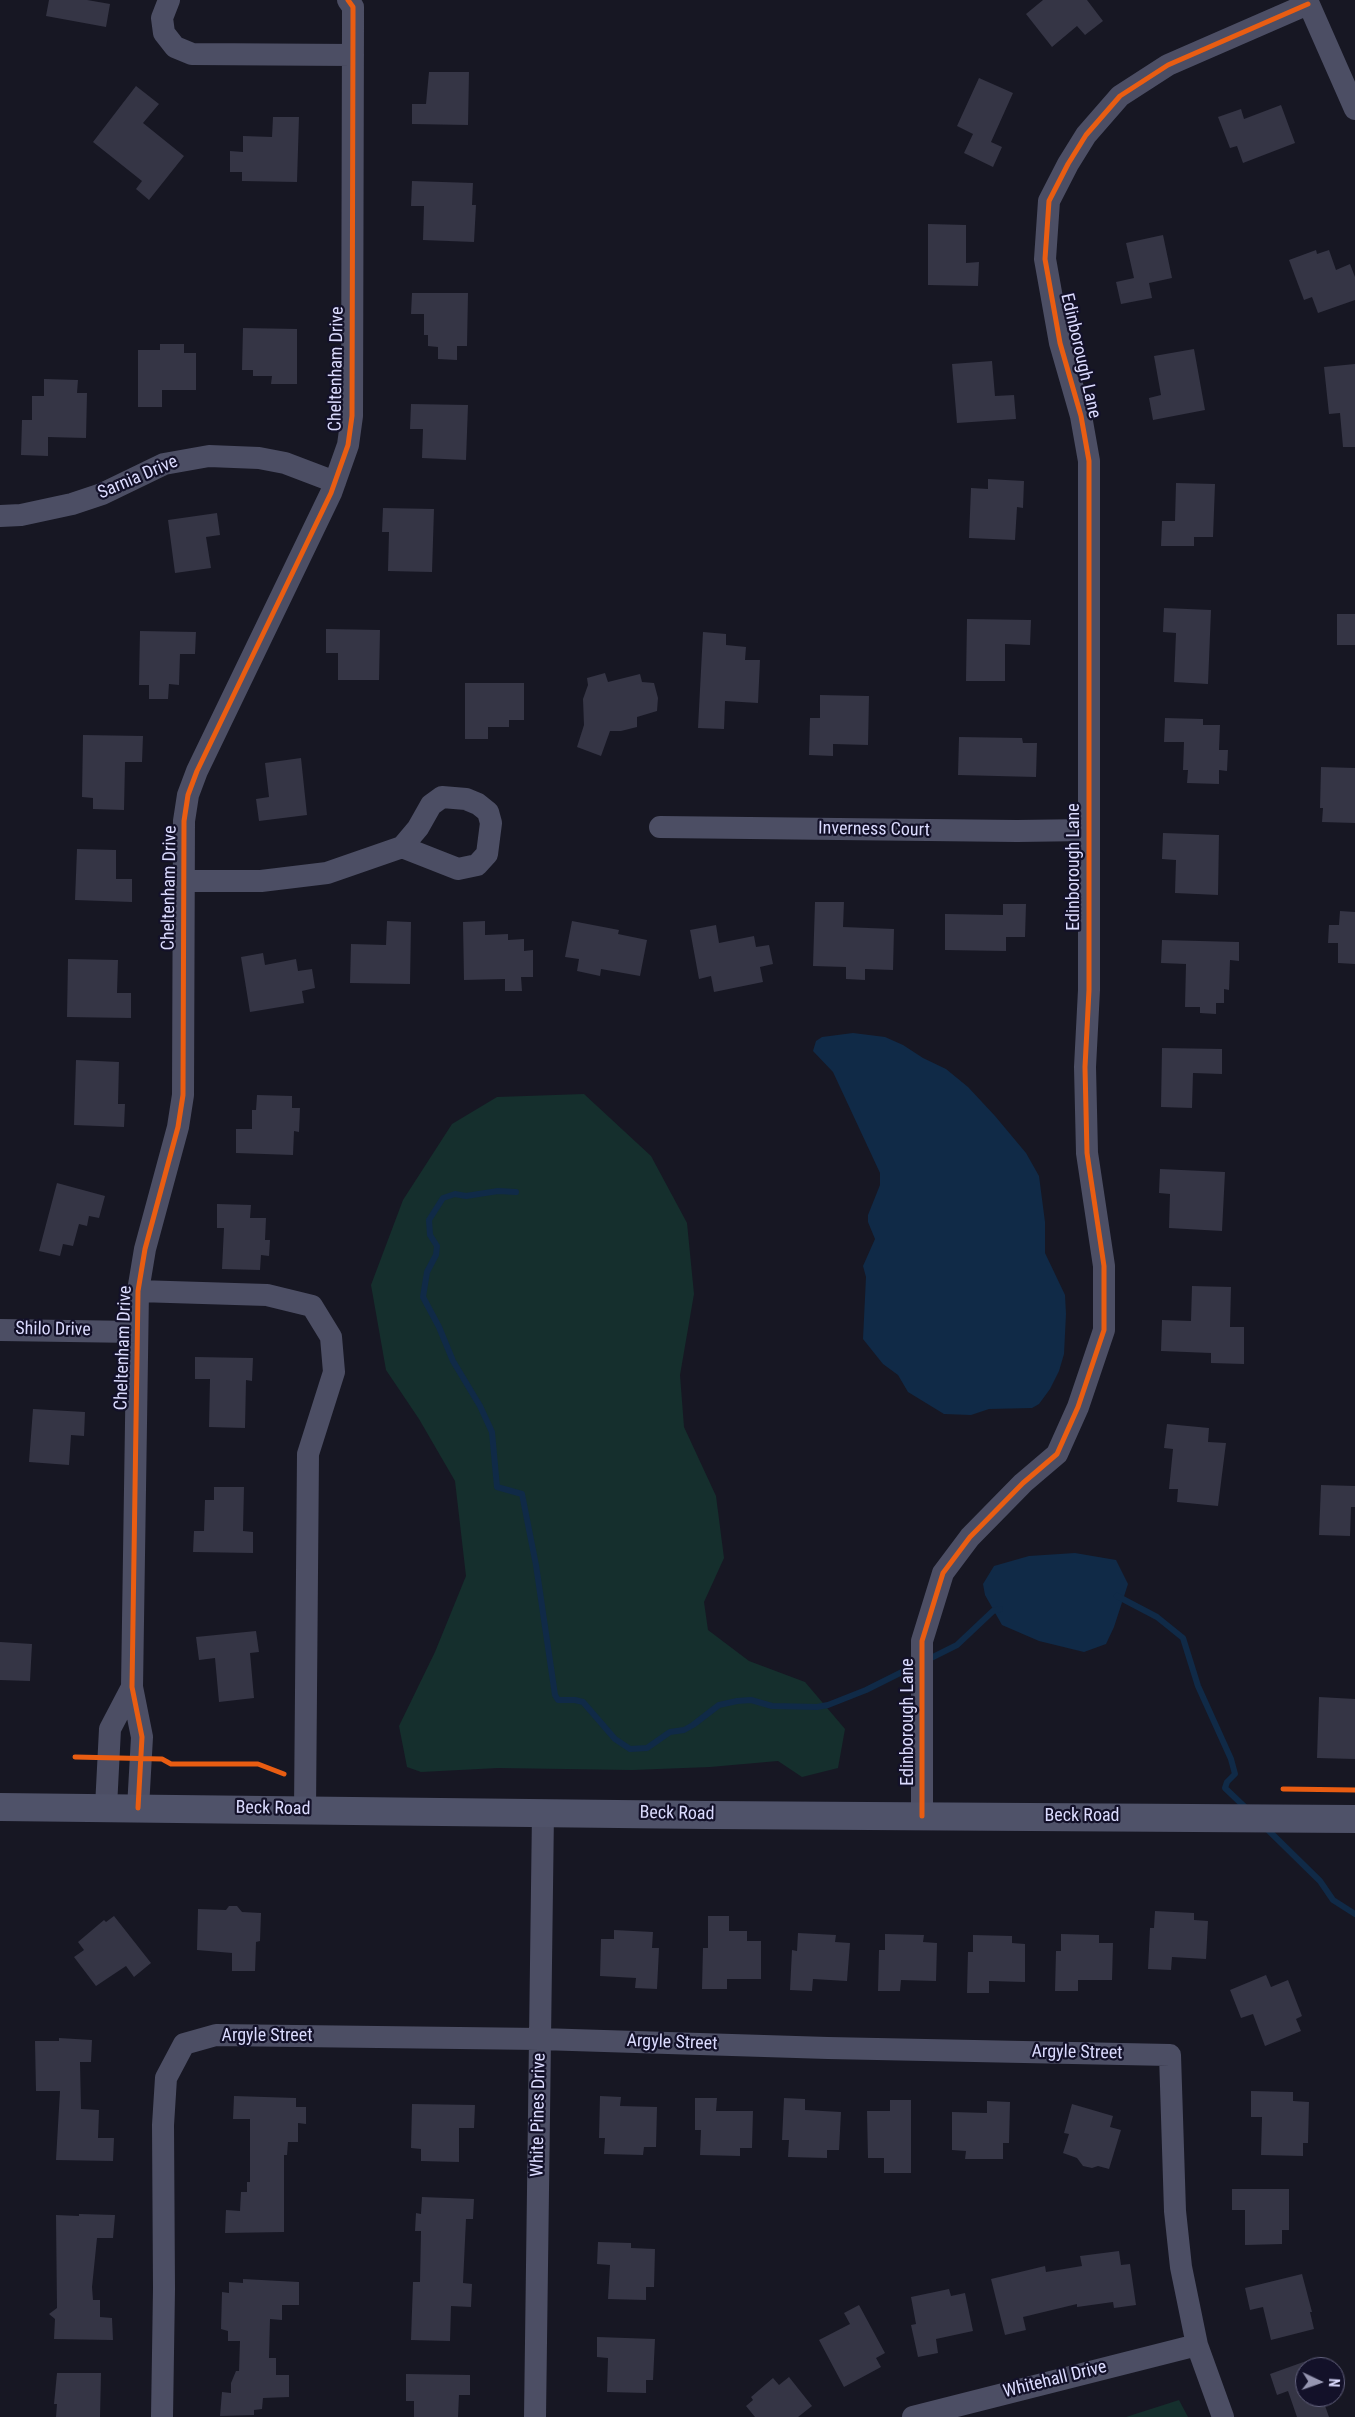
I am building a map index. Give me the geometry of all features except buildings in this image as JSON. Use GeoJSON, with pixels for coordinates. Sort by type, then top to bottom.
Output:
{"type":"FeatureCollection","features":[{"type":"Feature","properties":{"kind":"main road","name":"Beck Road"},"geometry":{"type":"LineString","coordinates":[[0,1807],[1355,1819]]}},
{"type":"Feature","properties":{"kind":"street"},"geometry":{"type":"LineString","coordinates":[[169,0],[162,18],[164,33],[175,47],[192,54],[353,55]]}},
{"type":"Feature","properties":{"kind":"street","name":"Cheltenham Drive"},"geometry":{"type":"LineString","coordinates":[[138,1808],[142,1737],[132,1687],[138,1291],[145,1249],[178,1127],[183,1095],[184,821],[188,795],[335,482],[348,445],[352,416],[353,55],[352,7],[348,0]]}},
{"type":"Feature","properties":{"kind":"street"},"geometry":{"type":"LineString","coordinates":[[1308,2],[1355,109]]}},
{"type":"Feature","properties":{"kind":"street","name":"Edinborough Lane"},"geometry":{"type":"LineString","coordinates":[[922,1816],[922,1641],[943,1573],[970,1536],[1023,1483],[1057,1454],[1078,1407],[1104,1330],[1104,1266],[1087,1153],[1085,1067],[1089,990],[1089,461],[1082,416],[1060,343],[1045,259],[1049,202],[1068,164],[1086,135],[1120,96],[1168,65],[1308,2]]}},
{"type":"Feature","properties":{"kind":"street","name":"Sarnia Drive"},"geometry":{"type":"LineString","coordinates":[[0,516],[21,515],[72,504],[102,494],[164,464],[209,456],[258,458],[285,463],[335,482]]}},
{"type":"Feature","properties":{"kind":"street","name":"Inverness Court"},"geometry":{"type":"LineString","coordinates":[[660,826],[987,831],[1088,830]]}},
{"type":"Feature","properties":{"kind":"street"},"geometry":{"type":"LineString","coordinates":[[183,881],[262,881],[306,877],[327,873],[402,848]]}},
{"type":"Feature","properties":{"kind":"street"},"geometry":{"type":"LineString","coordinates":[[138,1291],[267,1295],[312,1306],[331,1337],[334,1372],[308,1454],[304,1810]]}},
{"type":"Feature","properties":{"kind":"street","name":"Shilo Drive"},"geometry":{"type":"LineString","coordinates":[[0,1330],[137,1332]]}},
{"type":"Feature","properties":{"kind":"street","name":"Cheltenham Drive"},"geometry":{"type":"LineString","coordinates":[[106,1807],[110,1729],[132,1687]]}},
{"type":"Feature","properties":{"kind":"street","name":"White Pines Drive"},"geometry":{"type":"LineString","coordinates":[[534,2417],[542,1812]]}},
{"type":"Feature","properties":{"kind":"street","name":"Argyle Street"},"geometry":{"type":"LineString","coordinates":[[162,2417],[164,2115],[166,2078],[184,2044],[216,2035],[540,2039],[828,2048],[1170,2055],[1175,2211],[1181,2267],[1197,2345],[1224,2417]]}},
{"type":"Feature","properties":{"kind":"street","name":"Whitehall Drive"},"geometry":{"type":"LineString","coordinates":[[912,2417],[1197,2345]]}},
{"type":"Feature","properties":{"kind":"green space"},"geometry":{"type":"Polygon","coordinates":[[[584,1094],[651,1156],[687,1223],[694,1294],[680,1375],[684,1427],[716,1496],[724,1558],[704,1602],[708,1630],[749,1661],[805,1682],[845,1729],[838,1768],[802,1777],[778,1761],[710,1767],[632,1770],[498,1768],[421,1772],[407,1767],[399,1726],[435,1652],[466,1576],[455,1481],[419,1419],[386,1370],[371,1285],[403,1200],[452,1124],[497,1097],[584,1094]]]}},
{"type":"Feature","properties":{"kind":"green space"},"geometry":{"type":"Polygon","coordinates":[[[1179,2400],[1188,2417],[1126,2417],[1179,2400]]]}},
{"type":"Feature","properties":{"kind":"water"},"geometry":{"type":"Polygon","coordinates":[[[853,1033],[885,1037],[946,1069],[968,1087],[995,1116],[1026,1153],[1039,1176],[1045,1222],[1045,1253],[1065,1295],[1066,1314],[1064,1354],[1059,1371],[1050,1389],[1039,1404],[1032,1408],[989,1409],[971,1415],[944,1414],[908,1392],[898,1375],[883,1364],[863,1339],[866,1277],[863,1266],[875,1239],[868,1222],[868,1215],[880,1185],[880,1173],[833,1072],[813,1051],[816,1041],[822,1037],[853,1033]]]}},
{"type":"Feature","properties":{"kind":"water"},"geometry":{"type":"Polygon","coordinates":[[[1075,1553],[1116,1560],[1128,1584],[1114,1627],[1106,1644],[1084,1652],[1039,1641],[1002,1625],[985,1595],[983,1584],[994,1566],[1029,1556],[1075,1553]]]}},
{"type":"Feature","properties":{"kind":"waterway"},"geometry":{"type":"LineString","coordinates":[[516,1192],[498,1191],[466,1196],[455,1194],[443,1198],[429,1220],[430,1235],[437,1246],[436,1255],[427,1272],[423,1297],[439,1327],[453,1361],[480,1406],[492,1432],[497,1487],[522,1494],[536,1565],[555,1695],[558,1700],[583,1702],[615,1739],[630,1749],[647,1748],[670,1732],[684,1730],[693,1725],[719,1705],[751,1700],[772,1706],[817,1707],[828,1705],[866,1690],[918,1664]]}},
{"type":"Feature","properties":{"kind":"waterway"},"geometry":{"type":"LineString","coordinates":[[1117,1596],[1157,1617],[1183,1638],[1198,1686],[1231,1759],[1235,1774],[1227,1782],[1225,1788],[1248,1810]]}},
{"type":"Feature","properties":{"kind":"waterway"},"geometry":{"type":"LineString","coordinates":[[927,1660],[957,1645],[993,1611],[1000,1609]]}},
{"type":"Feature","properties":{"kind":"waterway"},"geometry":{"type":"LineString","coordinates":[[1266,1828],[1320,1881],[1333,1900],[1355,1914]]}},
{"type":"Feature","properties":{"kind":"cycle path"},"geometry":{"type":"LineString","coordinates":[[138,1808],[142,1737],[132,1687],[138,1291],[145,1249],[178,1127],[183,1095],[184,821],[188,795],[197,771],[331,493],[348,445],[352,416],[353,23],[353,7],[348,0]]}},
{"type":"Feature","properties":{"kind":"cycle path"},"geometry":{"type":"LineString","coordinates":[[922,1816],[922,1641],[943,1573],[970,1537],[1023,1483],[1057,1454],[1078,1407],[1104,1330],[1104,1266],[1087,1153],[1085,1067],[1089,990],[1089,461],[1081,416],[1060,343],[1045,259],[1049,201],[1068,164],[1086,135],[1120,96],[1168,65],[1308,4]]}},
{"type":"Feature","properties":{"kind":"cycle path"},"geometry":{"type":"LineString","coordinates":[[75,1757],[162,1759],[171,1764],[258,1764],[284,1774]]}},
{"type":"Feature","properties":{"kind":"cycle path"},"geometry":{"type":"LineString","coordinates":[[1283,1789],[1355,1790]]}}]}
